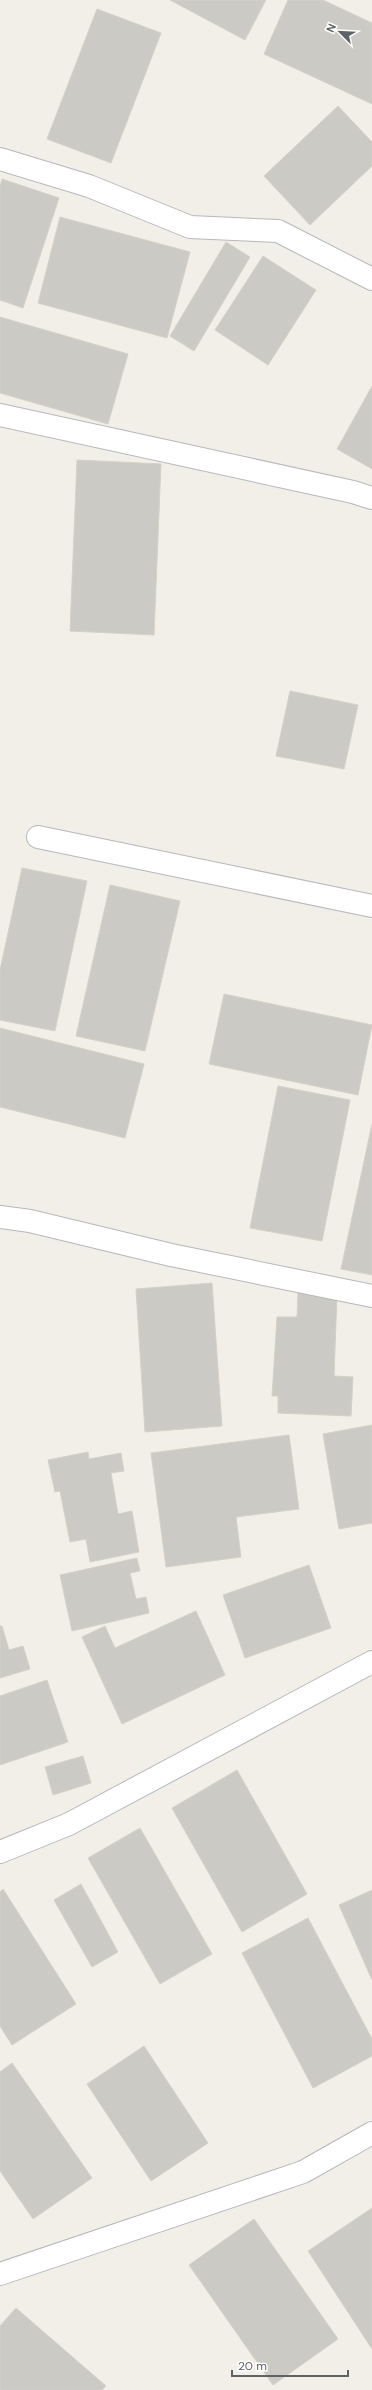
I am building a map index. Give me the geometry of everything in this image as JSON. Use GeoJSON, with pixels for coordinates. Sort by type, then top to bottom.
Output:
{"type":"FeatureCollection","features":[{"type":"Feature","properties":{"kind":"street"},"geometry":{"type":"LineString","coordinates":[[0,159],[89,186],[190,227],[278,231],[372,279]]}},
{"type":"Feature","properties":{"kind":"street"},"geometry":{"type":"LineString","coordinates":[[0,414],[353,492],[372,498]]}},
{"type":"Feature","properties":{"kind":"street"},"geometry":{"type":"LineString","coordinates":[[38,837],[372,906]]}},
{"type":"Feature","properties":{"kind":"street"},"geometry":{"type":"LineString","coordinates":[[0,1217],[30,1221],[171,1255],[372,1296]]}},
{"type":"Feature","properties":{"kind":"street"},"geometry":{"type":"LineString","coordinates":[[0,1852],[69,1824],[372,1662]]}},
{"type":"Feature","properties":{"kind":"street"},"geometry":{"type":"LineString","coordinates":[[0,2274],[304,2172],[372,2133]]}},
{"type":"Feature","properties":{"kind":"building"},"geometry":{"type":"Polygon","coordinates":[[[170,0],[266,0],[245,40],[170,0]]]}},
{"type":"Feature","properties":{"kind":"building"},"geometry":{"type":"Polygon","coordinates":[[[288,0],[323,0],[372,23],[372,104],[264,54],[288,0]]]}},
{"type":"Feature","properties":{"kind":"building"},"geometry":{"type":"Polygon","coordinates":[[[97,9],[161,33],[111,163],[47,139],[97,9]]]}},
{"type":"Feature","properties":{"kind":"building"},"geometry":{"type":"Polygon","coordinates":[[[338,106],[372,142],[372,166],[310,225],[264,176],[338,106]]]}},
{"type":"Feature","properties":{"kind":"building"},"geometry":{"type":"Polygon","coordinates":[[[2,179],[59,198],[23,308],[0,300],[0,186],[2,179]]]}},
{"type":"Feature","properties":{"kind":"building"},"geometry":{"type":"Polygon","coordinates":[[[60,217],[190,252],[167,338],[38,303],[60,217]]]}},
{"type":"Feature","properties":{"kind":"building"},"geometry":{"type":"Polygon","coordinates":[[[226,242],[250,257],[194,351],[170,336],[226,242]]]}},
{"type":"Feature","properties":{"kind":"building"},"geometry":{"type":"Polygon","coordinates":[[[263,256],[316,290],[268,365],[215,330],[263,256]]]}},
{"type":"Feature","properties":{"kind":"building"},"geometry":{"type":"Polygon","coordinates":[[[0,317],[128,354],[108,424],[0,393],[0,317]]]}},
{"type":"Feature","properties":{"kind":"building"},"geometry":{"type":"Polygon","coordinates":[[[372,386],[372,469],[337,449],[372,386]]]}},
{"type":"Feature","properties":{"kind":"building"},"geometry":{"type":"Polygon","coordinates":[[[77,460],[161,464],[154,635],[70,631],[77,460]]]}},
{"type":"Feature","properties":{"kind":"building"},"geometry":{"type":"Polygon","coordinates":[[[290,691],[358,705],[344,769],[276,756],[290,691]]]}},
{"type":"Feature","properties":{"kind":"building"},"geometry":{"type":"Polygon","coordinates":[[[22,868],[87,881],[55,1031],[0,1020],[0,970],[22,868]]]}},
{"type":"Feature","properties":{"kind":"building"},"geometry":{"type":"Polygon","coordinates":[[[110,885],[180,901],[145,1051],[76,1036],[110,885]]]}},
{"type":"Feature","properties":{"kind":"building"},"geometry":{"type":"Polygon","coordinates":[[[224,994],[372,1025],[358,1095],[209,1064],[224,994]]]}},
{"type":"Feature","properties":{"kind":"building"},"geometry":{"type":"Polygon","coordinates":[[[0,1028],[144,1064],[125,1138],[0,1107],[0,1028]]]}},
{"type":"Feature","properties":{"kind":"building"},"geometry":{"type":"Polygon","coordinates":[[[278,1086],[350,1100],[322,1241],[250,1228],[278,1086]]]}},
{"type":"Feature","properties":{"kind":"building"},"geometry":{"type":"Polygon","coordinates":[[[372,1124],[372,1275],[341,1269],[372,1124]]]}},
{"type":"Feature","properties":{"kind":"building"},"geometry":{"type":"Polygon","coordinates":[[[212,1283],[222,1426],[145,1432],[136,1289],[212,1283]]]}},
{"type":"Feature","properties":{"kind":"building"},"geometry":{"type":"Polygon","coordinates":[[[298,1293],[337,1295],[334,1376],[353,1377],[351,1416],[278,1413],[278,1396],[272,1396],[277,1317],[297,1317],[298,1293]]]}},
{"type":"Feature","properties":{"kind":"building"},"geometry":{"type":"Polygon","coordinates":[[[372,1425],[372,1523],[339,1529],[323,1434],[372,1425]]]}},
{"type":"Feature","properties":{"kind":"building"},"geometry":{"type":"Polygon","coordinates":[[[289,1435],[299,1509],[236,1517],[241,1557],[166,1567],[151,1453],[289,1435]]]}},
{"type":"Feature","properties":{"kind":"building"},"geometry":{"type":"Polygon","coordinates":[[[88,1452],[89,1459],[121,1453],[124,1471],[111,1473],[118,1514],[132,1511],[139,1552],[90,1562],[86,1539],[70,1542],[60,1491],[55,1492],[48,1460],[88,1452]]]}},
{"type":"Feature","properties":{"kind":"building"},"geometry":{"type":"Polygon","coordinates":[[[137,1558],[140,1571],[130,1573],[136,1599],[146,1597],[149,1613],[72,1631],[60,1575],[137,1558]]]}},
{"type":"Feature","properties":{"kind":"building"},"geometry":{"type":"Polygon","coordinates":[[[309,1565],[331,1628],[245,1658],[223,1595],[309,1565]]]}},
{"type":"Feature","properties":{"kind":"building"},"geometry":{"type":"Polygon","coordinates":[[[196,1611],[225,1675],[122,1724],[82,1637],[105,1626],[115,1648],[196,1611]]]}},
{"type":"Feature","properties":{"kind":"building"},"geometry":{"type":"Polygon","coordinates":[[[0,1626],[2,1626],[9,1650],[23,1646],[30,1669],[0,1678],[0,1626]]]}},
{"type":"Feature","properties":{"kind":"building"},"geometry":{"type":"Polygon","coordinates":[[[47,1680],[68,1742],[0,1765],[0,1696],[47,1680]]]}},
{"type":"Feature","properties":{"kind":"building"},"geometry":{"type":"Polygon","coordinates":[[[83,1756],[91,1783],[53,1795],[45,1767],[83,1756]]]}},
{"type":"Feature","properties":{"kind":"building"},"geometry":{"type":"Polygon","coordinates":[[[237,1770],[307,1894],[242,1932],[172,1808],[237,1770]]]}},
{"type":"Feature","properties":{"kind":"building"},"geometry":{"type":"Polygon","coordinates":[[[140,1828],[212,1954],[160,1984],[88,1858],[140,1828]]]}},
{"type":"Feature","properties":{"kind":"building"},"geometry":{"type":"Polygon","coordinates":[[[81,1884],[118,1952],[92,1967],[54,1900],[81,1884]]]}},
{"type":"Feature","properties":{"kind":"building"},"geometry":{"type":"Polygon","coordinates":[[[3,1889],[76,2004],[12,2045],[0,2026],[0,1892],[3,1889]]]}},
{"type":"Feature","properties":{"kind":"building"},"geometry":{"type":"Polygon","coordinates":[[[372,1890],[372,1980],[339,1905],[372,1890]]]}},
{"type":"Feature","properties":{"kind":"building"},"geometry":{"type":"Polygon","coordinates":[[[308,1918],[372,2039],[372,2056],[313,2088],[242,1953],[308,1918]]]}},
{"type":"Feature","properties":{"kind":"building"},"geometry":{"type":"Polygon","coordinates":[[[144,2046],[208,2143],[151,2181],[87,2084],[144,2046]]]}},
{"type":"Feature","properties":{"kind":"building"},"geometry":{"type":"Polygon","coordinates":[[[12,2063],[92,2178],[33,2219],[0,2171],[0,2072],[12,2063]]]}},
{"type":"Feature","properties":{"kind":"building"},"geometry":{"type":"Polygon","coordinates":[[[372,2208],[372,2349],[308,2251],[372,2208]]]}},
{"type":"Feature","properties":{"kind":"building"},"geometry":{"type":"Polygon","coordinates":[[[254,2219],[338,2339],[273,2385],[189,2265],[254,2219]]]}},
{"type":"Feature","properties":{"kind":"building"},"geometry":{"type":"Polygon","coordinates":[[[16,2308],[106,2386],[102,2390],[0,2390],[0,2326],[16,2308]]]}}]}
